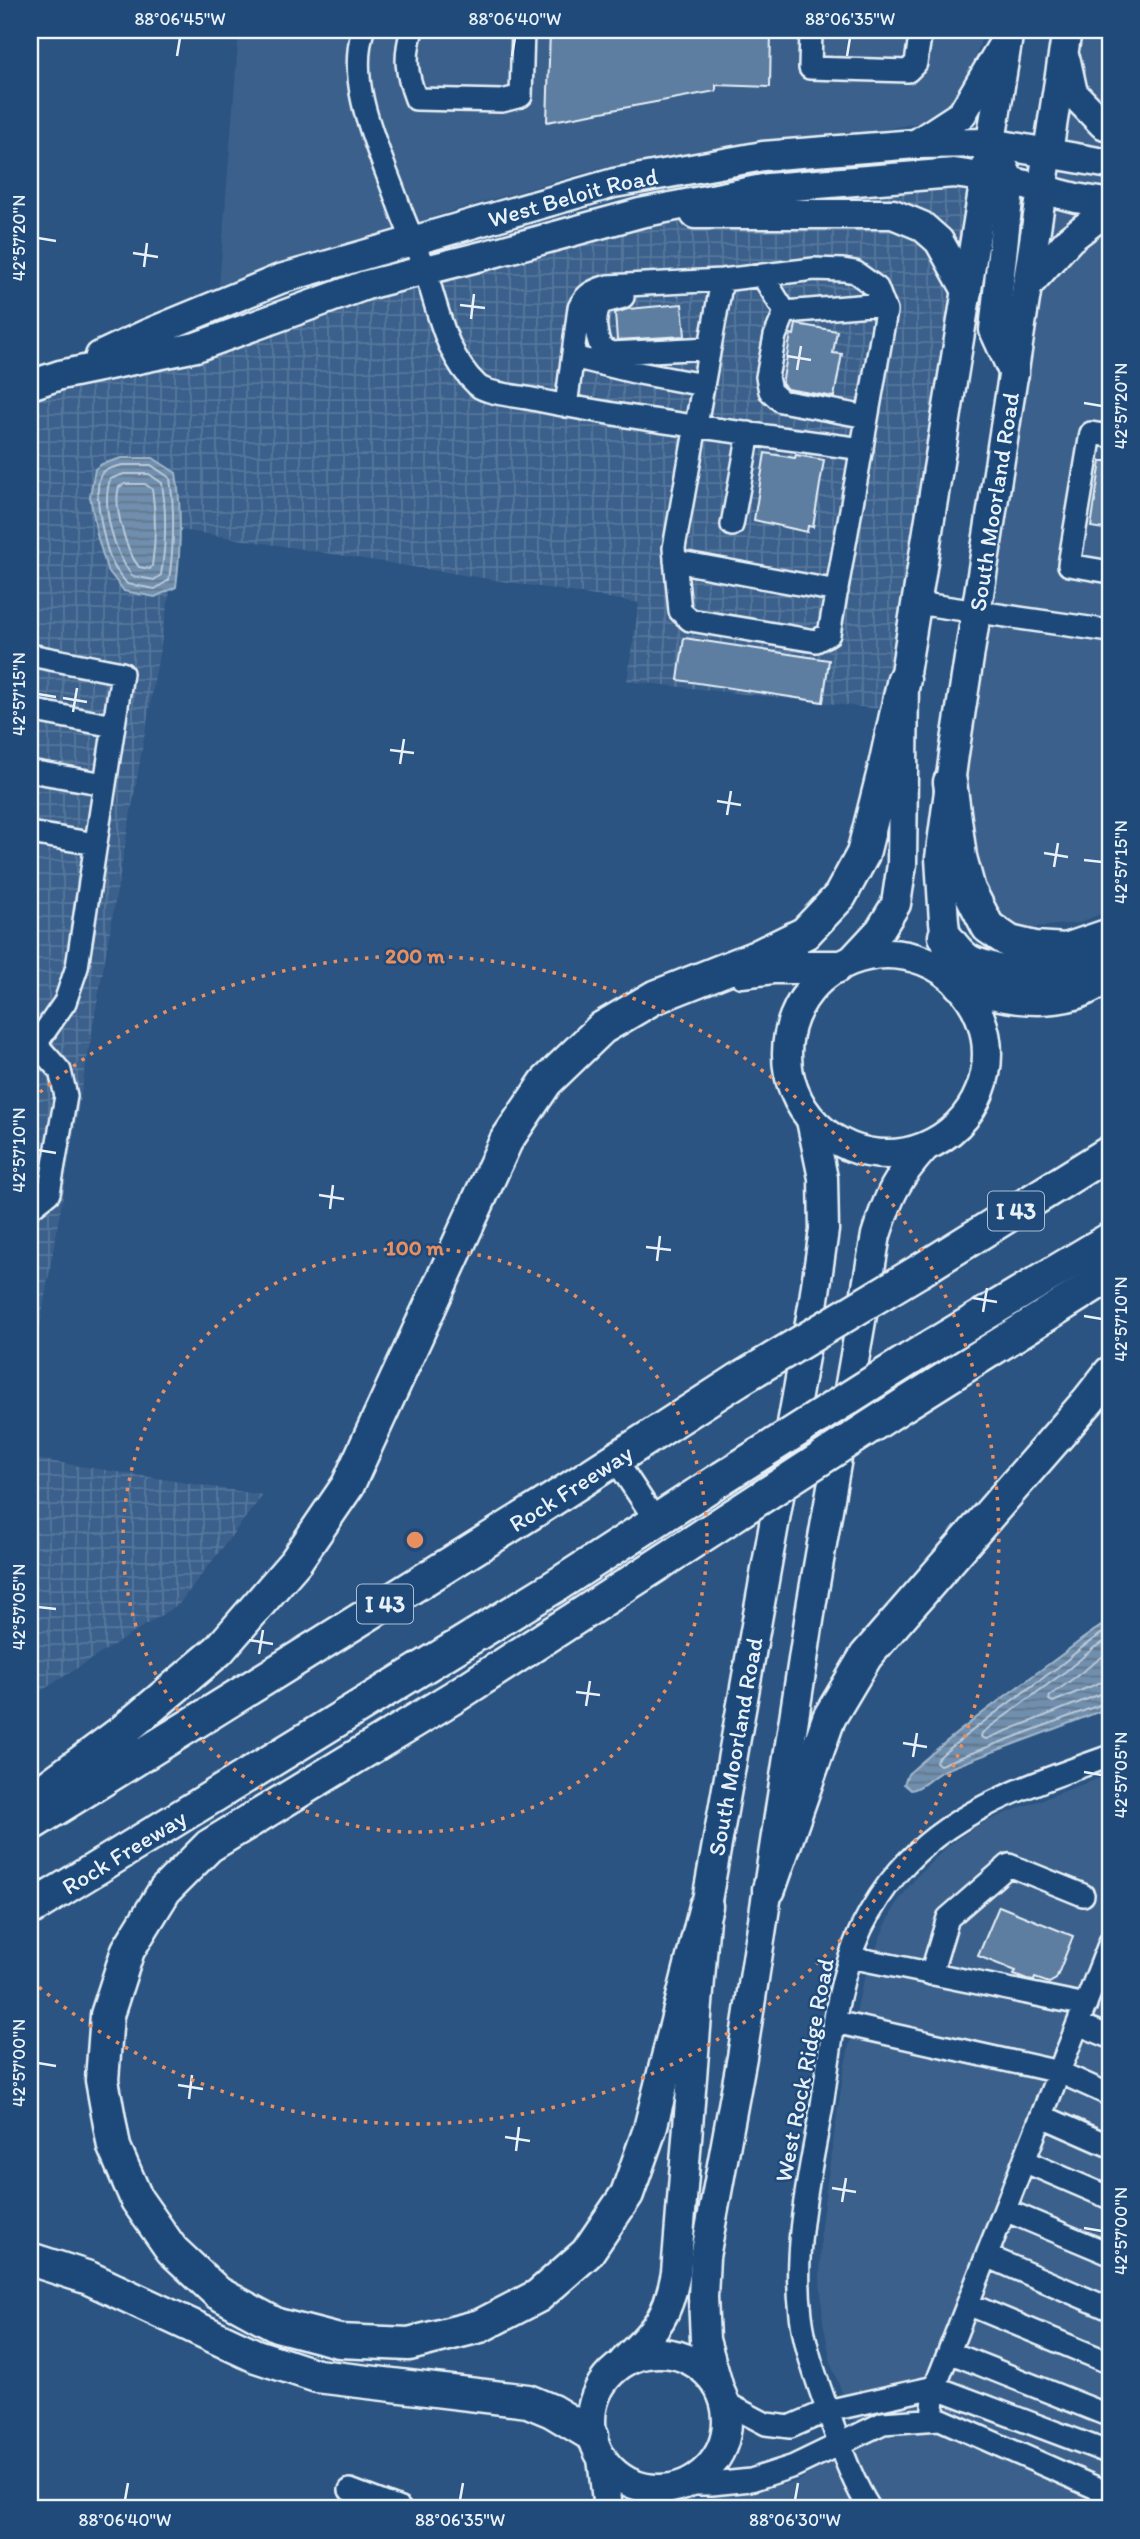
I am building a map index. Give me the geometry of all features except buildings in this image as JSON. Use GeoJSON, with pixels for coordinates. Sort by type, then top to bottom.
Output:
{"type":"FeatureCollection","features":[{"type":"Feature","properties":{"kind":"highway"},"geometry":{"type":"LineString","coordinates":[[30,1800],[124,1730],[219,1650],[296,1561],[348,1485],[506,1141],[546,1082],[602,1028],[653,998],[754,958],[805,933],[840,897],[863,854],[904,678]]}},
{"type":"Feature","properties":{"kind":"highway"},"geometry":{"type":"LineString","coordinates":[[950,782],[960,857],[969,890],[988,927],[1010,942],[1035,948],[1066,950],[1110,935]]}},
{"type":"Feature","properties":{"kind":"highway"},"geometry":{"type":"LineString","coordinates":[[946,936],[969,961],[998,972],[1027,976],[1052,975],[1082,968],[1110,956]]}},
{"type":"Feature","properties":{"kind":"highway"},"geometry":{"type":"LineString","coordinates":[[700,978],[774,967],[845,963]]}},
{"type":"Feature","properties":{"kind":"highway"},"geometry":{"type":"LineString","coordinates":[[955,980],[1006,995],[1042,1000],[1077,992],[1110,975]]}},
{"type":"Feature","properties":{"kind":"highway","name":"Rock Freeway"},"geometry":{"type":"LineString","coordinates":[[30,1825],[738,1380],[1110,1152]]}},
{"type":"Feature","properties":{"kind":"highway","name":"Rock Freeway"},"geometry":{"type":"LineString","coordinates":[[30,1909],[557,1585],[910,1359],[1110,1239]]}},
{"type":"Feature","properties":{"kind":"highway"},"geometry":{"type":"LineString","coordinates":[[706,1906],[650,2129],[627,2194],[587,2253],[538,2295],[480,2326],[409,2344],[339,2341],[277,2325],[218,2293],[172,2250],[137,2200],[114,2147],[102,2080],[107,2014],[128,1950],[165,1890],[209,1846],[454,1697],[905,1404],[1110,1275]]}},
{"type":"Feature","properties":{"kind":"highway"},"geometry":{"type":"LineString","coordinates":[[769,1889],[829,1718],[866,1656],[1110,1373]]}},
{"type":"Feature","properties":{"kind":"highway"},"geometry":{"type":"LineString","coordinates":[[30,2259],[89,2278],[256,2356],[317,2376],[528,2401],[552,2411],[597,2447]]}},
{"type":"Feature","properties":{"kind":"main road"},"geometry":{"type":"LineString","coordinates":[[1009,32],[991,143],[998,179],[994,330],[1014,374]]}},
{"type":"Feature","properties":{"kind":"main road"},"geometry":{"type":"LineString","coordinates":[[916,144],[962,114],[1009,32]]}},
{"type":"Feature","properties":{"kind":"main road"},"geometry":{"type":"LineString","coordinates":[[1065,38],[1073,93],[1103,124],[1110,127]]}},
{"type":"Feature","properties":{"kind":"main road","name":"South Moorland Road"},"geometry":{"type":"LineString","coordinates":[[955,980],[946,936],[940,858],[1065,38]]}},
{"type":"Feature","properties":{"kind":"main road","name":"West Beloit Road"},"geometry":{"type":"LineString","coordinates":[[30,385],[60,375],[147,334],[280,279],[614,183],[763,156],[916,144],[991,143],[1110,164]]}},
{"type":"Feature","properties":{"kind":"main road","name":"West Beloit Road"},"geometry":{"type":"LineString","coordinates":[[60,375],[196,347],[366,285],[640,213],[768,188],[954,173],[1042,188],[1110,206]]}},
{"type":"Feature","properties":{"kind":"main road"},"geometry":{"type":"LineString","coordinates":[[925,1147],[895,1154],[863,1152],[835,1140],[811,1120],[795,1095],[787,1067],[788,1037],[797,1009],[813,985],[845,963],[880,930],[896,904],[902,864],[904,678],[967,291],[998,179]]}},
{"type":"Feature","properties":{"kind":"main road"},"geometry":{"type":"LineString","coordinates":[[1027,286],[1070,239],[1110,206]]}},
{"type":"Feature","properties":{"kind":"main road"},"geometry":{"type":"LineString","coordinates":[[640,213],[893,214],[922,226],[939,241],[967,291]]}},
{"type":"Feature","properties":{"kind":"main road"},"geometry":{"type":"LineString","coordinates":[[597,2447],[612,2471],[626,2480],[641,2487],[673,2494],[715,2460],[724,2443],[728,2423],[705,2340],[705,2257],[742,2057],[812,1601],[876,1236],[889,1194],[908,1165],[925,1147],[953,1130],[974,1105],[986,1075],[988,1042],[978,1011],[955,980],[921,959],[888,953],[845,963]]}},
{"type":"Feature","properties":{"kind":"main road","name":"South Moorland Road"},"geometry":{"type":"LineString","coordinates":[[624,2361],[661,2323],[671,2299],[676,2273],[706,1906],[809,1332],[824,1230],[823,1178],[811,1120]]}},
{"type":"Feature","properties":{"kind":"main road"},"geometry":{"type":"LineString","coordinates":[[608,2509],[591,2414],[596,2393],[607,2375],[624,2361],[644,2353],[665,2352],[686,2357],[704,2368],[722,2394]]}},
{"type":"Feature","properties":{"kind":"street"},"geometry":{"type":"LineString","coordinates":[[363,30],[359,45],[358,76],[372,130],[424,270],[443,331],[459,367],[480,389],[606,414],[862,449]]}},
{"type":"Feature","properties":{"kind":"street"},"geometry":{"type":"LineString","coordinates":[[412,30],[408,45],[407,75],[416,99],[502,101],[521,96],[523,30]]}},
{"type":"Feature","properties":{"kind":"street"},"geometry":{"type":"LineString","coordinates":[[811,30],[810,68],[908,71],[916,62],[922,30]]}},
{"type":"Feature","properties":{"kind":"street"},"geometry":{"type":"LineString","coordinates":[[566,406],[579,308],[584,298],[595,290],[608,286],[718,280],[814,269],[855,272],[877,288],[886,311],[830,634],[816,641],[690,620],[680,611],[674,548],[710,348],[718,280]]}},
{"type":"Feature","properties":{"kind":"street"},"geometry":{"type":"LineString","coordinates":[[761,275],[785,313]]}},
{"type":"Feature","properties":{"kind":"street"},"geometry":{"type":"LineString","coordinates":[[710,348],[611,353],[601,348],[595,332],[595,314],[600,303],[614,298],[661,293],[718,280]]}},
{"type":"Feature","properties":{"kind":"street"},"geometry":{"type":"LineString","coordinates":[[785,313],[883,304]]}},
{"type":"Feature","properties":{"kind":"street"},"geometry":{"type":"LineString","coordinates":[[785,313],[775,336],[766,377],[769,391],[781,401],[867,417]]}},
{"type":"Feature","properties":{"kind":"street"},"geometry":{"type":"LineString","coordinates":[[573,357],[703,385]]}},
{"type":"Feature","properties":{"kind":"street"},"geometry":{"type":"LineString","coordinates":[[732,525],[749,433]]}},
{"type":"Feature","properties":{"kind":"street"},"geometry":{"type":"LineString","coordinates":[[1110,436],[1091,433],[1069,565],[1110,572]]}},
{"type":"Feature","properties":{"kind":"street"},"geometry":{"type":"LineString","coordinates":[[675,561],[837,591]]}},
{"type":"Feature","properties":{"kind":"street"},"geometry":{"type":"LineString","coordinates":[[916,603],[1110,631]]}},
{"type":"Feature","properties":{"kind":"street"},"geometry":{"type":"LineString","coordinates":[[30,655],[122,673],[77,967],[65,1002],[33,1044],[60,1070],[66,1096],[49,1193],[30,1208]]}},
{"type":"Feature","properties":{"kind":"street"},"geometry":{"type":"LineString","coordinates":[[30,710],[114,726]]}},
{"type":"Feature","properties":{"kind":"street"},"geometry":{"type":"LineString","coordinates":[[30,771],[105,784]]}},
{"type":"Feature","properties":{"kind":"street"},"geometry":{"type":"LineString","coordinates":[[30,833],[96,844]]}},
{"type":"Feature","properties":{"kind":"street"},"geometry":{"type":"LineString","coordinates":[[615,1459],[656,1521]]}},
{"type":"Feature","properties":{"kind":"street","name":"West Rock Ridge Road"},"geometry":{"type":"LineString","coordinates":[[866,2508],[839,2444],[808,2356],[798,2280],[801,2231],[835,2022],[850,1957],[876,1902],[898,1872],[949,1826],[989,1803],[1110,1756]]}},
{"type":"Feature","properties":{"kind":"street"},"geometry":{"type":"LineString","coordinates":[[931,1974],[948,1918],[1009,1865],[1083,1895]]}},
{"type":"Feature","properties":{"kind":"street"},"geometry":{"type":"LineString","coordinates":[[932,2419],[935,2387],[1082,2015],[1104,1979],[1110,1942]]}},
{"type":"Feature","properties":{"kind":"street"},"geometry":{"type":"LineString","coordinates":[[850,1957],[931,1974],[1082,2015],[1110,2037]]}},
{"type":"Feature","properties":{"kind":"street"},"geometry":{"type":"LineString","coordinates":[[835,2022],[1059,2072],[1110,2095]]}},
{"type":"Feature","properties":{"kind":"street"},"geometry":{"type":"LineString","coordinates":[[1042,2116],[1110,2146]]}},
{"type":"Feature","properties":{"kind":"street"},"geometry":{"type":"LineString","coordinates":[[1024,2161],[1110,2198]]}},
{"type":"Feature","properties":{"kind":"street"},"geometry":{"type":"LineString","coordinates":[[1005,2210],[1110,2254]]}},
{"type":"Feature","properties":{"kind":"street"},"geometry":{"type":"LineString","coordinates":[[987,2256],[1110,2309]]}},
{"type":"Feature","properties":{"kind":"street"},"geometry":{"type":"LineString","coordinates":[[968,2304],[1110,2363]]}},
{"type":"Feature","properties":{"kind":"street"},"geometry":{"type":"LineString","coordinates":[[949,2353],[1110,2416]]}},
{"type":"Feature","properties":{"kind":"street"},"geometry":{"type":"LineString","coordinates":[[722,2394],[766,2424],[790,2427],[827,2411],[935,2387],[1110,2453]]}},
{"type":"Feature","properties":{"kind":"street"},"geometry":{"type":"LineString","coordinates":[[673,2494],[712,2484],[751,2480],[794,2466],[883,2423],[940,2419],[1110,2494]]}},
{"type":"Feature","properties":{"kind":"street"},"geometry":{"type":"LineString","coordinates":[[350,2490],[400,2509]]}},
{"type":"Feature","properties":{"kind":"shaded area"},"geometry":{"type":"Polygon","coordinates":[[[239,30],[984,30],[963,98],[935,120],[875,131],[704,150],[594,170],[452,211],[219,285],[239,30]]]}},
{"type":"Feature","properties":{"kind":"shaded area"},"geometry":{"type":"Polygon","coordinates":[[[1068,30],[1110,30],[1110,910],[1079,923],[1037,927],[1026,946],[969,890],[950,782],[1068,30]]]}},
{"type":"Feature","properties":{"kind":"shaded area"},"geometry":{"type":"Polygon","coordinates":[[[991,143],[897,711],[627,681],[639,603],[181,530],[30,1382],[30,385],[303,290],[677,187],[897,160],[991,143]]]}},
{"type":"Feature","properties":{"kind":"shaded area"},"geometry":{"type":"Polygon","coordinates":[[[30,1458],[263,1495],[179,1604],[30,1698],[30,1458]]]}},
{"type":"Feature","properties":{"kind":"shaded area"},"geometry":{"type":"Polygon","coordinates":[[[1110,1774],[1110,2509],[690,2509],[709,2499],[796,2482],[862,2443],[832,2367],[823,2322],[821,2224],[843,2075],[862,1985],[896,1904],[917,1876],[948,1846],[975,1827],[1110,1774]]]}},
{"type":"Feature","properties":{"kind":"water"},"geometry":{"type":"Polygon","coordinates":[[[122,458],[153,458],[176,473],[180,530],[176,587],[155,597],[124,591],[107,569],[97,535],[90,496],[95,469],[122,458]]]}},
{"type":"Feature","properties":{"kind":"water"},"geometry":{"type":"Polygon","coordinates":[[[1110,1621],[1110,1707],[943,1771],[916,1789],[911,1790],[904,1784],[908,1774],[960,1731],[1110,1621]]]}}]}
